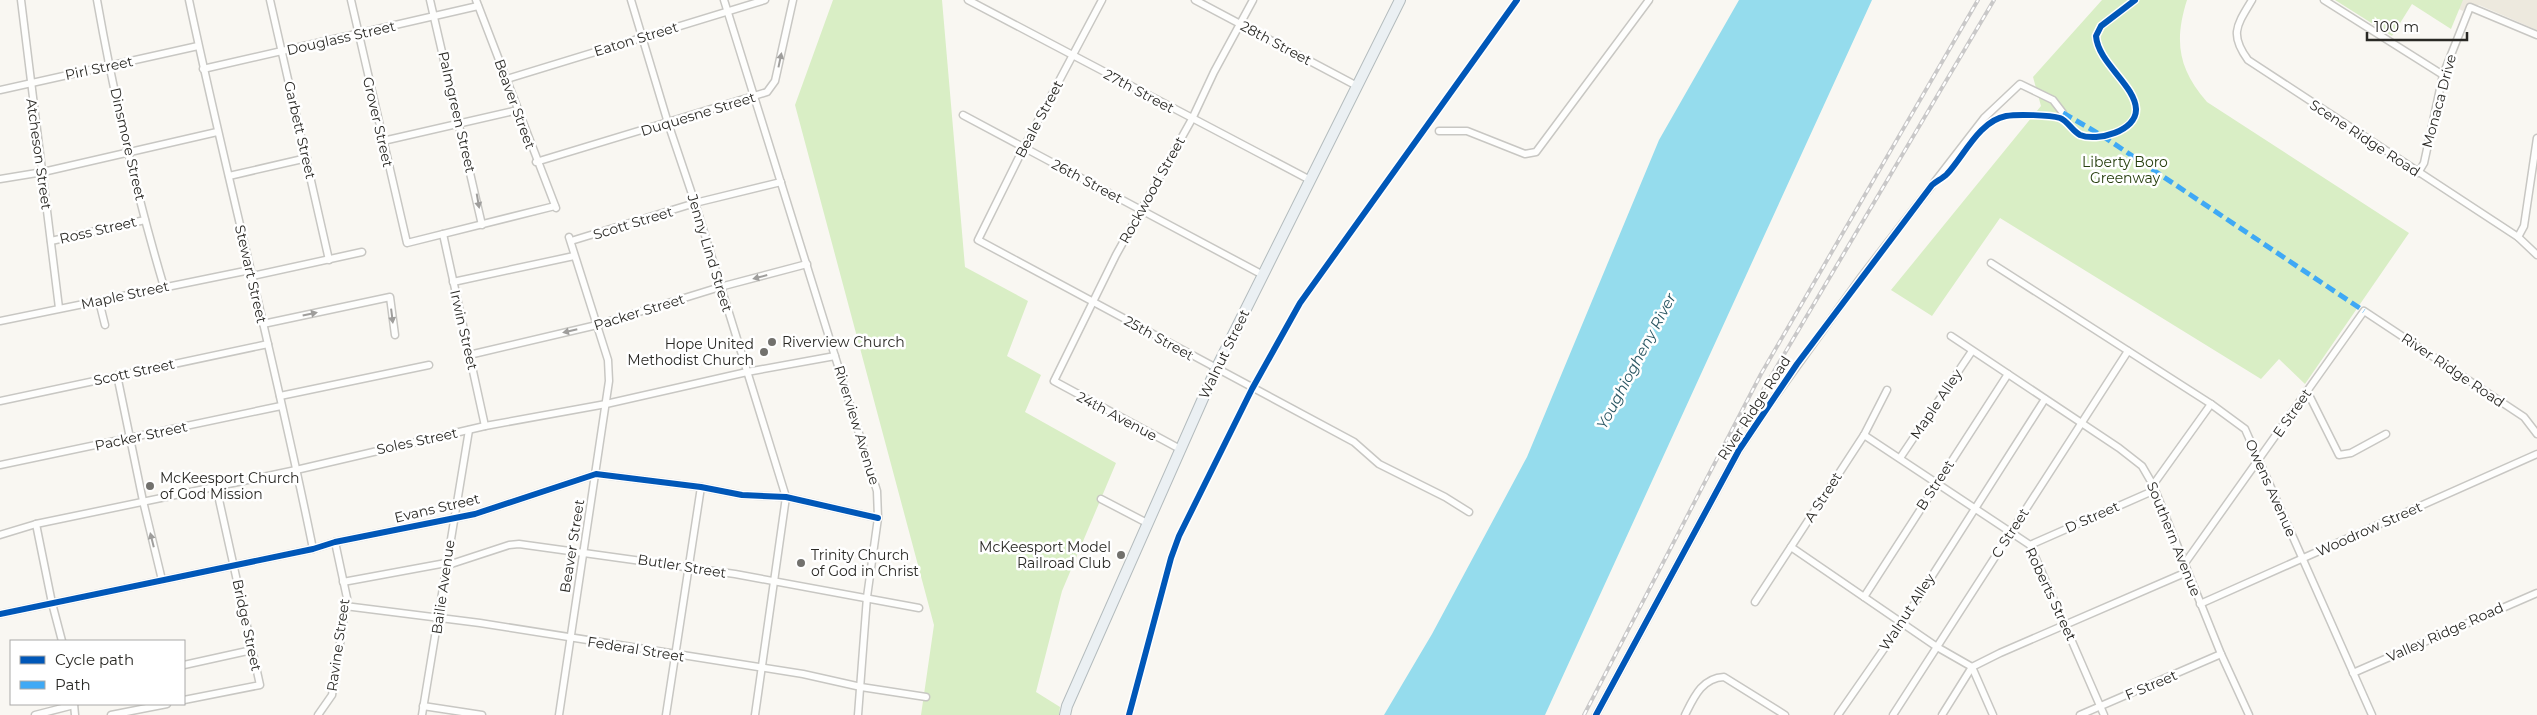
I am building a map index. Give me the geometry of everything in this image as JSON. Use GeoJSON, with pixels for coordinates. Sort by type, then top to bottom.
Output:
{"type":"FeatureCollection","features":[{"type":"Feature","properties":{"kind":"main road","name":"Walnut Street"},"geometry":{"type":"LineString","coordinates":[[1065,715],[1067,706],[1216,369],[1400,0]]}},
{"type":"Feature","properties":{"kind":"street","name":"Atcheson Street"},"geometry":{"type":"LineString","coordinates":[[21,0],[59,308]]}},
{"type":"Feature","properties":{"kind":"street","name":"Dinsmore Street"},"geometry":{"type":"LineString","coordinates":[[97,0],[145,220],[164,287]]}},
{"type":"Feature","properties":{"kind":"street","name":"Stewart Street"},"geometry":{"type":"LineString","coordinates":[[188,0],[217,132],[280,396],[313,549]]}},
{"type":"Feature","properties":{"kind":"street","name":"Garbett Street"},"geometry":{"type":"LineString","coordinates":[[270,0],[329,260]]}},
{"type":"Feature","properties":{"kind":"street","name":"Grover Street"},"geometry":{"type":"LineString","coordinates":[[351,0],[407,243],[443,234]]}},
{"type":"Feature","properties":{"kind":"street","name":"Palmgreen Street"},"geometry":{"type":"LineString","coordinates":[[430,0],[460,122],[482,225]]}},
{"type":"Feature","properties":{"kind":"street","name":"Jenny Lind Street"},"geometry":{"type":"LineString","coordinates":[[631,0],[786,497],[755,715]]}},
{"type":"Feature","properties":{"kind":"street","name":"Riverview Avenue"},"geometry":{"type":"LineString","coordinates":[[724,0],[877,491],[878,518],[867,597],[858,715]]}},
{"type":"Feature","properties":{"kind":"street","name":"Eaton Street"},"geometry":{"type":"LineString","coordinates":[[507,80],[765,0]]}},
{"type":"Feature","properties":{"kind":"street","name":"Duquesne Street"},"geometry":{"type":"LineString","coordinates":[[536,162],[767,92],[775,81],[793,0]]}},
{"type":"Feature","properties":{"kind":"street","name":"27th Street"},"geometry":{"type":"LineString","coordinates":[[968,0],[1310,180]]}},
{"type":"Feature","properties":{"kind":"street","name":"Beale Street"},"geometry":{"type":"LineString","coordinates":[[978,240],[1024,147],[1102,0]]}},
{"type":"Feature","properties":{"kind":"street","name":"28th Street"},"geometry":{"type":"LineString","coordinates":[[1195,0],[1357,86]]}},
{"type":"Feature","properties":{"kind":"street","name":"Rockwood Street"},"geometry":{"type":"LineString","coordinates":[[1054,382],[1140,210],[1192,119],[1214,72],[1253,0]]}},
{"type":"Feature","properties":{"kind":"street"},"geometry":{"type":"LineString","coordinates":[[1440,131],[1467,131],[1525,154],[1536,152],[1649,0]]}},
{"type":"Feature","properties":{"kind":"street","name":"Scene Ridge Road"},"geometry":{"type":"LineString","coordinates":[[2252,0],[2237,27],[2238,46],[2248,60],[2518,237],[2537,255]]}},
{"type":"Feature","properties":{"kind":"street"},"geometry":{"type":"LineString","coordinates":[[2324,0],[2443,76]]}},
{"type":"Feature","properties":{"kind":"street","name":"Douglass Street"},"geometry":{"type":"LineString","coordinates":[[203,69],[434,16],[477,3]]}},
{"type":"Feature","properties":{"kind":"street","name":"Beaver Street"},"geometry":{"type":"LineString","coordinates":[[477,3],[536,162],[555,207],[482,225]]}},
{"type":"Feature","properties":{"kind":"street","name":"Monaca Drive"},"geometry":{"type":"LineString","coordinates":[[2418,173],[2424,163],[2443,76],[2470,7],[2537,35]]}},
{"type":"Feature","properties":{"kind":"street","name":"Pirl Street"},"geometry":{"type":"LineString","coordinates":[[0,90],[198,46]]}},
{"type":"Feature","properties":{"kind":"street","name":"River Ridge Road"},"geometry":{"type":"LineString","coordinates":[[1596,715],[1739,450],[1797,364],[1932,185],[1984,118],[2020,84],[2053,100],[2063,113]]}},
{"type":"Feature","properties":{"kind":"street"},"geometry":{"type":"LineString","coordinates":[[382,141],[518,110]]}},
{"type":"Feature","properties":{"kind":"street","name":"26th Street"},"geometry":{"type":"LineString","coordinates":[[964,115],[1263,274]]}},
{"type":"Feature","properties":{"kind":"street"},"geometry":{"type":"LineString","coordinates":[[0,179],[43,172],[217,132]]}},
{"type":"Feature","properties":{"kind":"street"},"geometry":{"type":"LineString","coordinates":[[2518,237],[2524,226],[2537,138]]}},
{"type":"Feature","properties":{"kind":"street"},"geometry":{"type":"LineString","coordinates":[[229,176],[307,158]]}},
{"type":"Feature","properties":{"kind":"street","name":"Scott Street"},"geometry":{"type":"LineString","coordinates":[[570,239],[782,182]]}},
{"type":"Feature","properties":{"kind":"street","name":"Ross Street"},"geometry":{"type":"LineString","coordinates":[[51,241],[145,220]]}},
{"type":"Feature","properties":{"kind":"street"},"geometry":{"type":"LineString","coordinates":[[443,234],[482,225]]}},
{"type":"Feature","properties":{"kind":"street","name":"Irwin Street"},"geometry":{"type":"LineString","coordinates":[[443,234],[485,426]]}},
{"type":"Feature","properties":{"kind":"street","name":"Beaver Street"},"geometry":{"type":"LineString","coordinates":[[559,715],[585,552],[610,367],[570,239]]}},
{"type":"Feature","properties":{"kind":"street","name":"25th Street"},"geometry":{"type":"LineString","coordinates":[[978,240],[1354,442],[1379,464],[1469,512]]}},
{"type":"Feature","properties":{"kind":"street","name":"Maple Street"},"geometry":{"type":"LineString","coordinates":[[0,321],[164,287],[329,260],[362,252]]}},
{"type":"Feature","properties":{"kind":"street"},"geometry":{"type":"LineString","coordinates":[[453,282],[574,256]]}},
{"type":"Feature","properties":{"kind":"street","name":"Owens Avenue"},"geometry":{"type":"LineString","coordinates":[[1990,263],[2211,404],[2245,430],[2372,715]]}},
{"type":"Feature","properties":{"kind":"street","name":"Packer Street"},"geometry":{"type":"LineString","coordinates":[[469,355],[597,325],[720,287],[807,264]]}},
{"type":"Feature","properties":{"kind":"street"},"geometry":{"type":"LineString","coordinates":[[263,324],[390,297],[395,335]]}},
{"type":"Feature","properties":{"kind":"street"},"geometry":{"type":"LineString","coordinates":[[100,301],[105,325]]}},
{"type":"Feature","properties":{"kind":"street","name":"River Ridge Road"},"geometry":{"type":"LineString","coordinates":[[2364,311],[2524,417],[2537,434]]}},
{"type":"Feature","properties":{"kind":"street","name":"E Street"},"geometry":{"type":"LineString","coordinates":[[2185,563],[2364,311]]}},
{"type":"Feature","properties":{"kind":"street","name":"Southern Avenue"},"geometry":{"type":"LineString","coordinates":[[1951,336],[2132,456],[2142,466],[2154,488],[2200,604],[2249,715]]}},
{"type":"Feature","properties":{"kind":"street","name":"Scott Street"},"geometry":{"type":"LineString","coordinates":[[0,401],[268,344]]}},
{"type":"Feature","properties":{"kind":"street","name":"Maple Alley"},"geometry":{"type":"LineString","coordinates":[[1900,458],[1972,351]]}},
{"type":"Feature","properties":{"kind":"street","name":"C Street"},"geometry":{"type":"LineString","coordinates":[[1893,715],[2128,351]]}},
{"type":"Feature","properties":{"kind":"street","name":"Soles Street"},"geometry":{"type":"LineString","coordinates":[[0,535],[36,524],[296,470],[485,426],[606,404],[747,372],[835,356]]}},
{"type":"Feature","properties":{"kind":"street"},"geometry":{"type":"LineString","coordinates":[[280,396],[429,365]]}},
{"type":"Feature","properties":{"kind":"street","name":"B Street"},"geometry":{"type":"LineString","coordinates":[[1864,597],[2008,374]]}},
{"type":"Feature","properties":{"kind":"street"},"geometry":{"type":"LineString","coordinates":[[117,375],[142,501],[162,580]]}},
{"type":"Feature","properties":{"kind":"street","name":"24th Avenue"},"geometry":{"type":"LineString","coordinates":[[1054,382],[1180,450]]}},
{"type":"Feature","properties":{"kind":"street","name":"A Street"},"geometry":{"type":"LineString","coordinates":[[1755,602],[1864,435],[1886,390]]}},
{"type":"Feature","properties":{"kind":"street"},"geometry":{"type":"LineString","coordinates":[[2307,391],[2339,455],[2351,454],[2386,434]]}},
{"type":"Feature","properties":{"kind":"street"},"geometry":{"type":"LineString","coordinates":[[1975,507],[2046,399]]}},
{"type":"Feature","properties":{"kind":"street"},"geometry":{"type":"LineString","coordinates":[[2154,488],[2211,404]]}},
{"type":"Feature","properties":{"kind":"street","name":"Packer Street"},"geometry":{"type":"LineString","coordinates":[[0,465],[281,406]]}},
{"type":"Feature","properties":{"kind":"street","name":"Bailie Avenue"},"geometry":{"type":"LineString","coordinates":[[422,715],[469,430]]}},
{"type":"Feature","properties":{"kind":"street","name":"Roberts Street"},"geometry":{"type":"LineString","coordinates":[[1864,435],[2030,545],[2104,715]]}},
{"type":"Feature","properties":{"kind":"street","name":"Woodrow Street"},"geometry":{"type":"LineString","coordinates":[[2200,604],[2537,454]]}},
{"type":"Feature","properties":{"kind":"street","name":"Evans Street"},"geometry":{"type":"LineString","coordinates":[[0,614],[234,566],[313,549],[335,542],[453,519],[596,474],[742,494],[786,497],[878,518]]}},
{"type":"Feature","properties":{"kind":"street","name":"Bridge Street"},"geometry":{"type":"LineString","coordinates":[[185,700],[260,685],[216,486]]}},
{"type":"Feature","properties":{"kind":"street"},"geometry":{"type":"LineString","coordinates":[[666,715],[701,487]]}},
{"type":"Feature","properties":{"kind":"street","name":"D Street"},"geometry":{"type":"LineString","coordinates":[[2030,545],[2154,488]]}},
{"type":"Feature","properties":{"kind":"street"},"geometry":{"type":"LineString","coordinates":[[1101,499],[1147,523]]}},
{"type":"Feature","properties":{"kind":"street","name":"Walnut Alley"},"geometry":{"type":"LineString","coordinates":[[1838,715],[1902,622],[1975,507]]}},
{"type":"Feature","properties":{"kind":"street"},"geometry":{"type":"LineString","coordinates":[[36,524],[62,640]]}},
{"type":"Feature","properties":{"kind":"street","name":"Ravine Street"},"geometry":{"type":"LineString","coordinates":[[318,715],[332,695],[346,606],[335,542]]}},
{"type":"Feature","properties":{"kind":"street","name":"Butler Street"},"geometry":{"type":"LineString","coordinates":[[343,582],[446,565],[519,544],[689,568],[867,597],[919,608]]}},
{"type":"Feature","properties":{"kind":"street"},"geometry":{"type":"LineString","coordinates":[[1791,547],[1937,647],[1972,667],[1993,715]]}},
{"type":"Feature","properties":{"kind":"street"},"geometry":{"type":"LineString","coordinates":[[1942,715],[1972,667],[2187,572]]}},
{"type":"Feature","properties":{"kind":"street","name":"Valley Ridge Road"},"geometry":{"type":"LineString","coordinates":[[2353,673],[2537,593]]}},
{"type":"Feature","properties":{"kind":"street","name":"Federal Street"},"geometry":{"type":"LineString","coordinates":[[346,606],[439,617],[762,668],[861,688],[926,698]]}},
{"type":"Feature","properties":{"kind":"street"},"geometry":{"type":"LineString","coordinates":[[185,665],[252,650]]}},
{"type":"Feature","properties":{"kind":"street","name":"F Street"},"geometry":{"type":"LineString","coordinates":[[2080,715],[2221,654]]}},
{"type":"Feature","properties":{"kind":"street"},"geometry":{"type":"LineString","coordinates":[[1684,715],[1704,684],[1714,678],[1724,677],[1785,715]]}},
{"type":"Feature","properties":{"kind":"street"},"geometry":{"type":"LineString","coordinates":[[35,715],[70,705]]}},
{"type":"Feature","properties":{"kind":"street"},"geometry":{"type":"LineString","coordinates":[[111,715],[162,705]]}},
{"type":"Feature","properties":{"kind":"street"},"geometry":{"type":"LineString","coordinates":[[423,706],[482,715]]}},
{"type":"Feature","properties":{"kind":"shaded area"},"geometry":{"type":"Polygon","coordinates":[[[2440,0],[2537,0],[2537,30],[2479,5],[2465,8],[2463,11],[2440,0]]]}},
{"type":"Feature","properties":{"kind":"green space"},"geometry":{"type":"Polygon","coordinates":[[[833,0],[942,0],[965,267],[1028,301],[1007,356],[1041,375],[1025,412],[1116,463],[1062,591],[1036,692],[1060,707],[1059,715],[921,715],[934,625],[795,105],[833,0]]]}},
{"type":"Feature","properties":{"kind":"green space","name":"Liberty Boro Greenway"},"geometry":{"type":"Polygon","coordinates":[[[2102,0],[2187,0],[2181,29],[2181,54],[2190,78],[2207,102],[2409,233],[2305,384],[2279,359],[2261,379],[2000,218],[1932,316],[1891,290],[2041,106],[2033,77],[2102,0]]]}},
{"type":"Feature","properties":{"kind":"green space"},"geometry":{"type":"Polygon","coordinates":[[[2335,0],[2463,0],[2451,29],[2412,4],[2392,36],[2335,0]]]}},
{"type":"Feature","properties":{"kind":"water","name":"Youghiogheny River"},"geometry":{"type":"Polygon","coordinates":[[[1739,0],[1872,0],[1545,715],[1384,715],[1432,634],[1527,457],[1659,140],[1739,0]]]}},
{"type":"Feature","properties":{"kind":"railway"},"geometry":{"type":"LineString","coordinates":[[1584,715],[1761,374],[1978,0]]}},
{"type":"Feature","properties":{"kind":"railway"},"geometry":{"type":"LineString","coordinates":[[1741,427],[1994,0]]}},
{"type":"Feature","properties":{"kind":"marked path"},"geometry":{"type":"LineString","coordinates":[[2063,113],[2101,135],[2364,311]]}},
{"type":"Feature","properties":{"kind":"cycle path"},"geometry":{"type":"LineString","coordinates":[[1129,715],[1171,558],[1179,536],[1252,389],[1300,303],[1517,0]]}},
{"type":"Feature","properties":{"kind":"cycle path"},"geometry":{"type":"LineString","coordinates":[[1596,715],[1739,450],[1797,364],[1932,185],[1947,174],[1980,132],[1996,119],[2011,115],[2055,117],[2065,121],[2080,135],[2096,137],[2105,136],[2123,129],[2135,117],[2136,109],[2130,91],[2109,65],[2098,46],[2096,36],[2101,26],[2135,0]]}},
{"type":"Feature","properties":{"kind":"cycle path"},"geometry":{"type":"LineString","coordinates":[[0,614],[475,514],[596,474],[701,487],[742,495],[786,497],[878,518]]}},
{"type":"Feature","properties":{"kind":"place","name":"Riverview Church"},"geometry":{"type":"Point","coordinates":[772,342]}},
{"type":"Feature","properties":{"kind":"place","name":"Hope United Methodist Church"},"geometry":{"type":"Point","coordinates":[764,352]}},
{"type":"Feature","properties":{"kind":"place","name":"McKeesport Church of God Mission"},"geometry":{"type":"Point","coordinates":[150,486]}},
{"type":"Feature","properties":{"kind":"place","name":"McKeesport Model Railroad Club"},"geometry":{"type":"Point","coordinates":[1121,555]}},
{"type":"Feature","properties":{"kind":"place","name":"Trinity Church of God in Christ"},"geometry":{"type":"Point","coordinates":[801,563]}}]}
